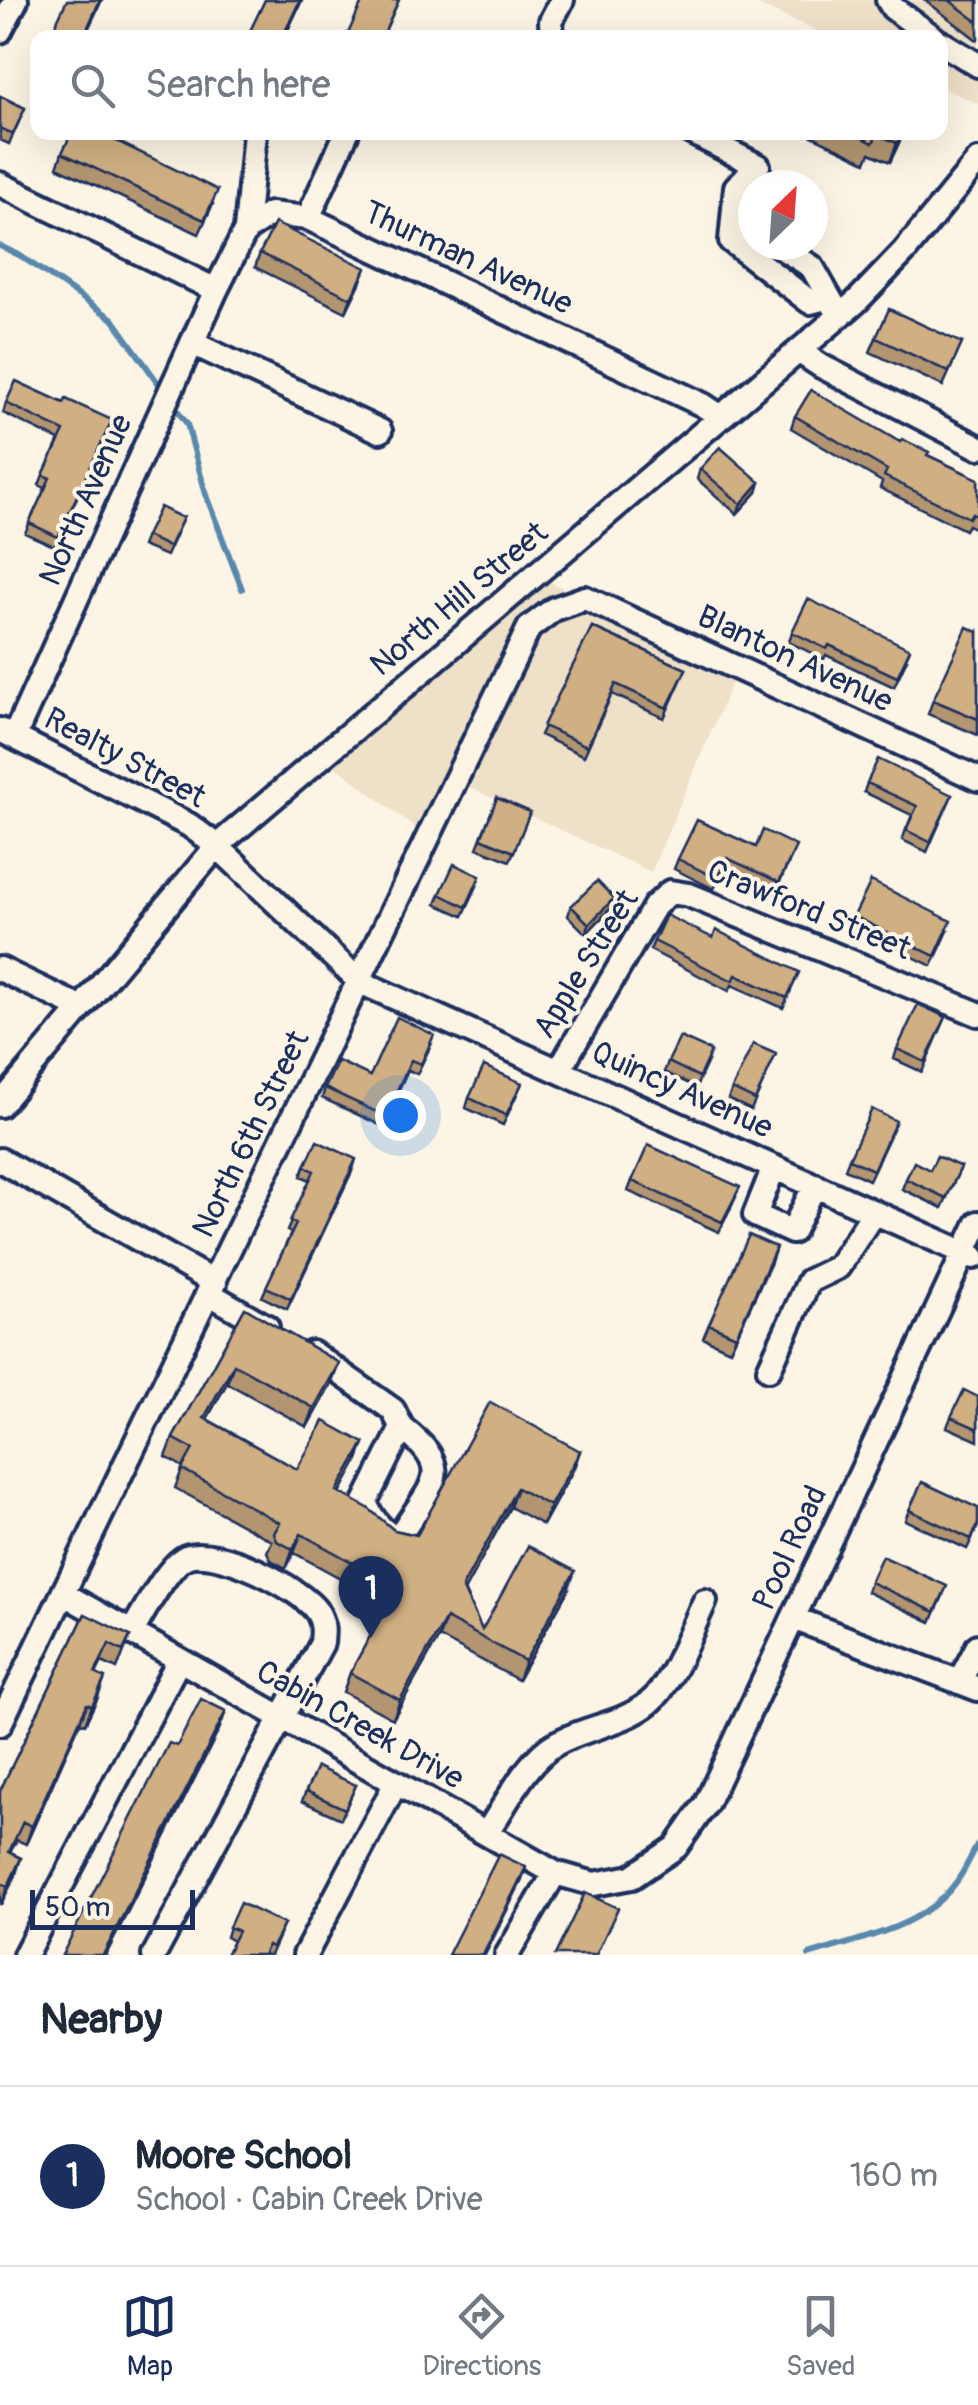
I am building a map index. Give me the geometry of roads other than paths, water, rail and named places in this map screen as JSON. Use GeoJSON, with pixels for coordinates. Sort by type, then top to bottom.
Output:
{"type":"FeatureCollection","features":[{"type":"Feature","properties":{"kind":"street"},"geometry":{"type":"LineString","coordinates":[[0,31],[16,0]]}},
{"type":"Feature","properties":{"kind":"street"},"geometry":{"type":"LineString","coordinates":[[552,30],[562,0]]}},
{"type":"Feature","properties":{"kind":"street"},"geometry":{"type":"LineString","coordinates":[[888,0],[923,30]]}},
{"type":"Feature","properties":{"kind":"street"},"geometry":{"type":"LineString","coordinates":[[948,47],[978,66]]}},
{"type":"Feature","properties":{"kind":"street"},"geometry":{"type":"LineString","coordinates":[[0,184],[216,290],[246,230],[253,140]]}},
{"type":"Feature","properties":{"kind":"street"},"geometry":{"type":"LineString","coordinates":[[308,218],[342,140]]}},
{"type":"Feature","properties":{"kind":"street"},"geometry":{"type":"LineString","coordinates":[[703,140],[750,170]]}},
{"type":"Feature","properties":{"kind":"street","name":"North Hill Street"},"geometry":{"type":"LineString","coordinates":[[0,1105],[217,846],[800,352],[834,307],[904,252],[978,161]]}},
{"type":"Feature","properties":{"kind":"street"},"geometry":{"type":"LineString","coordinates":[[738,186],[732,241],[738,246]]}},
{"type":"Feature","properties":{"kind":"street","name":"Thurman Avenue"},"geometry":{"type":"LineString","coordinates":[[246,230],[270,214],[308,218],[685,396],[720,418]]}},
{"type":"Feature","properties":{"kind":"street"},"geometry":{"type":"LineString","coordinates":[[756,260],[810,302],[834,307]]}},
{"type":"Feature","properties":{"kind":"street"},"geometry":{"type":"LineString","coordinates":[[801,260],[812,267],[834,307]]}},
{"type":"Feature","properties":{"kind":"street","name":"North Avenue"},"geometry":{"type":"LineString","coordinates":[[7,734],[216,290]]}},
{"type":"Feature","properties":{"kind":"street"},"geometry":{"type":"LineString","coordinates":[[192,343],[380,431]]}},
{"type":"Feature","properties":{"kind":"street"},"geometry":{"type":"LineString","coordinates":[[800,352],[978,447]]}},
{"type":"Feature","properties":{"kind":"street","name":"Blanton Avenue"},"geometry":{"type":"LineString","coordinates":[[585,598],[978,779]]}},
{"type":"Feature","properties":{"kind":"street","name":"North 6th Street"},"geometry":{"type":"LineString","coordinates":[[0,1724],[529,628],[554,609],[585,598]]}},
{"type":"Feature","properties":{"kind":"street","name":"Realty Street"},"geometry":{"type":"LineString","coordinates":[[7,734],[189,825],[217,846],[360,982]]}},
{"type":"Feature","properties":{"kind":"street","name":"Crawford Street"},"geometry":{"type":"LineString","coordinates":[[670,892],[689,895],[978,1014]]}},
{"type":"Feature","properties":{"kind":"street","name":"Apple Street"},"geometry":{"type":"LineString","coordinates":[[559,1070],[655,906],[670,892]]}},
{"type":"Feature","properties":{"kind":"street"},"geometry":{"type":"LineString","coordinates":[[0,969],[79,1007]]}},
{"type":"Feature","properties":{"kind":"street","name":"Quincy Avenue"},"geometry":{"type":"LineString","coordinates":[[360,982],[971,1256]]}},
{"type":"Feature","properties":{"kind":"street"},"geometry":{"type":"LineString","coordinates":[[0,1160],[335,1366],[393,1410],[402,1428]]}},
{"type":"Feature","properties":{"kind":"street"},"geometry":{"type":"LineString","coordinates":[[774,1167],[755,1214],[792,1232],[815,1185]]}},
{"type":"Feature","properties":{"kind":"street"},"geometry":{"type":"LineString","coordinates":[[769,1369],[808,1282],[838,1267],[874,1212]]}},
{"type":"Feature","properties":{"kind":"street","name":"Pool Road"},"geometry":{"type":"LineString","coordinates":[[632,1877],[676,1847],[706,1804],[971,1256],[978,1224]]}},
{"type":"Feature","properties":{"kind":"street"},"geometry":{"type":"LineString","coordinates":[[131,1633],[172,1569],[186,1558],[211,1554],[230,1558],[306,1599],[320,1615],[324,1628],[322,1643],[154,1955]]}},
{"type":"Feature","properties":{"kind":"street","name":"Cabin Creek Drive"},"geometry":{"type":"LineString","coordinates":[[64,1594],[555,1873],[594,1884],[632,1877]]}},
{"type":"Feature","properties":{"kind":"street"},"geometry":{"type":"LineString","coordinates":[[486,1834],[539,1756],[557,1743],[632,1714],[652,1701],[668,1677],[704,1602]]}},
{"type":"Feature","properties":{"kind":"street"},"geometry":{"type":"LineString","coordinates":[[793,1618],[968,1685],[978,1646]]}},
{"type":"Feature","properties":{"kind":"street"},"geometry":{"type":"LineString","coordinates":[[25,1955],[180,1660]]}},
{"type":"Feature","properties":{"kind":"street"},"geometry":{"type":"LineString","coordinates":[[305,1955],[396,1784]]}},
{"type":"Feature","properties":{"kind":"street"},"geometry":{"type":"LineString","coordinates":[[507,1955],[555,1873]]}},
{"type":"Feature","properties":{"kind":"waterway"},"geometry":{"type":"LineString","coordinates":[[0,246],[113,319],[163,390]]}},
{"type":"Feature","properties":{"kind":"waterway"},"geometry":{"type":"LineString","coordinates":[[173,404],[187,424],[207,498],[242,589]]}},
{"type":"Feature","properties":{"kind":"waterway"},"geometry":{"type":"LineString","coordinates":[[809,1955],[888,1930],[924,1912],[954,1885],[978,1844]]}},
{"type":"Feature","properties":{"kind":"place","name":"Moore School"},"geometry":{"type":"Point","coordinates":[371,1638]}}]}
